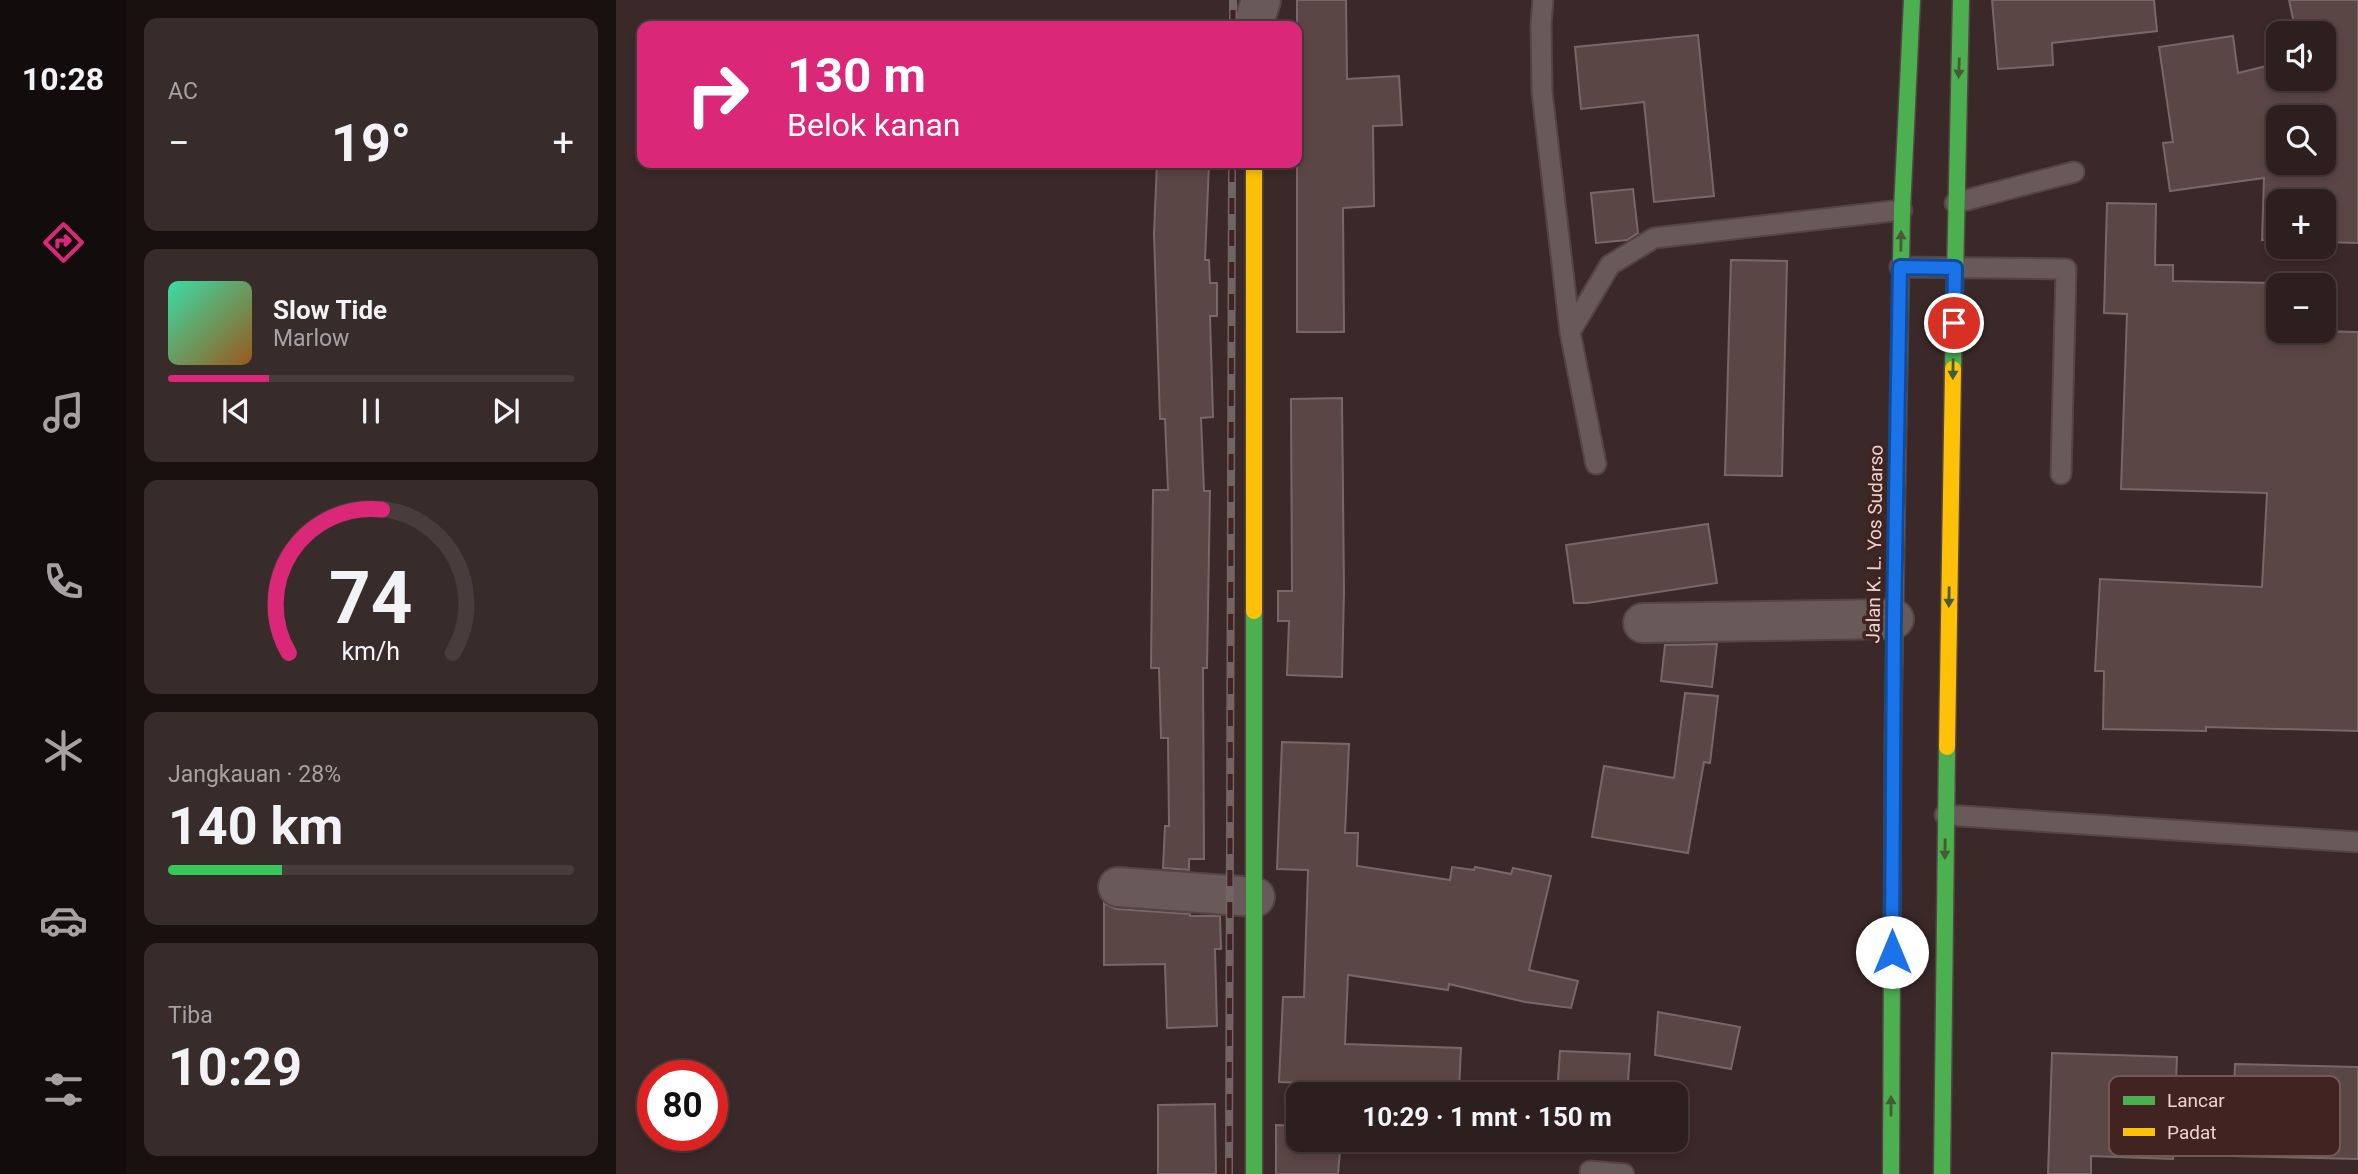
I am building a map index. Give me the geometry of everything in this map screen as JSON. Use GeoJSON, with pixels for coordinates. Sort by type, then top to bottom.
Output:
{"type":"FeatureCollection","features":[{"type":"Feature","properties":{"kind":"main road","name":"Jalan K. L. Yos Sudarso"},"geometry":{"type":"LineString","coordinates":[[1891,1174],[1894,619],[1900,267],[1912,0]]}},
{"type":"Feature","properties":{"kind":"main road"},"geometry":{"type":"LineString","coordinates":[[1941,1174],[1955,203],[1961,0]]}},
{"type":"Feature","properties":{"kind":"main road"},"geometry":{"type":"LineString","coordinates":[[1254,168],[1254,1174]]}},
{"type":"Feature","properties":{"kind":"street"},"geometry":{"type":"LineString","coordinates":[[1255,21],[1261,0]]}},
{"type":"Feature","properties":{"kind":"street"},"geometry":{"type":"LineString","coordinates":[[1643,623],[1894,619]]}},
{"type":"Feature","properties":{"kind":"street"},"geometry":{"type":"LineString","coordinates":[[1118,887],[1255,897]]}},
{"type":"Feature","properties":{"kind":"lane"},"geometry":{"type":"LineString","coordinates":[[1542,0],[1542,92],[1570,332],[1596,464]]}},
{"type":"Feature","properties":{"kind":"lane"},"geometry":{"type":"LineString","coordinates":[[1955,203],[2074,172]]}},
{"type":"Feature","properties":{"kind":"lane"},"geometry":{"type":"LineString","coordinates":[[1570,332],[1610,265],[1654,238],[1902,210]]}},
{"type":"Feature","properties":{"kind":"lane"},"geometry":{"type":"LineString","coordinates":[[1900,267],[2066,269],[2061,474]]}},
{"type":"Feature","properties":{"kind":"lane"},"geometry":{"type":"LineString","coordinates":[[1945,815],[2358,842]]}},
{"type":"Feature","properties":{"kind":"lane"},"geometry":{"type":"LineString","coordinates":[[1590,1171],[1624,1174]]}},
{"type":"Feature","properties":{"kind":"building"},"geometry":{"type":"Polygon","coordinates":[[[1297,0],[1346,0],[1347,79],[1399,76],[1402,125],[1373,126],[1374,206],[1343,208],[1344,332],[1297,332],[1297,168],[1302,168],[1302,21],[1297,21],[1297,0]]]}},
{"type":"Feature","properties":{"kind":"building"},"geometry":{"type":"Polygon","coordinates":[[[1992,0],[2154,0],[2157,31],[2052,43],[2053,65],[1998,69],[1992,0]]]}},
{"type":"Feature","properties":{"kind":"building"},"geometry":{"type":"Polygon","coordinates":[[[2289,0],[2358,0],[2358,243],[2336,242],[2336,189],[2266,189],[2266,240],[2262,240],[2264,178],[2170,191],[2163,143],[2173,142],[2159,47],[2233,36],[2238,73],[2266,66],[2266,91],[2336,91],[2336,21],[2293,21],[2289,0]]]}},
{"type":"Feature","properties":{"kind":"building"},"geometry":{"type":"Polygon","coordinates":[[[1698,35],[1714,196],[1654,202],[1644,102],[1581,109],[1575,47],[1698,35]]]}},
{"type":"Feature","properties":{"kind":"building"},"geometry":{"type":"Polygon","coordinates":[[[1157,168],[1209,168],[1205,260],[1209,260],[1210,283],[1217,283],[1217,316],[1210,316],[1213,417],[1201,418],[1204,491],[1210,491],[1207,668],[1203,668],[1204,859],[1189,859],[1189,870],[1163,868],[1165,826],[1169,826],[1168,738],[1161,738],[1159,668],[1151,668],[1153,490],[1168,490],[1165,419],[1160,419],[1154,233],[1157,168]]]}},
{"type":"Feature","properties":{"kind":"building"},"geometry":{"type":"Polygon","coordinates":[[[1633,189],[1638,233],[1627,240],[1596,243],[1591,193],[1633,189]]]}},
{"type":"Feature","properties":{"kind":"building"},"geometry":{"type":"Polygon","coordinates":[[[2107,203],[2156,204],[2155,265],[2173,265],[2173,281],[2266,283],[2266,343],[2336,343],[2336,331],[2358,332],[2358,731],[2206,727],[2206,731],[2103,729],[2104,671],[2095,671],[2100,579],[2262,587],[2267,493],[2121,489],[2127,314],[2104,313],[2107,203]]]}},
{"type":"Feature","properties":{"kind":"building"},"geometry":{"type":"Polygon","coordinates":[[[1731,260],[1787,261],[1782,476],[1725,475],[1731,260]]]}},
{"type":"Feature","properties":{"kind":"building"},"geometry":{"type":"Polygon","coordinates":[[[1342,398],[1342,677],[1287,675],[1289,621],[1278,621],[1278,591],[1292,591],[1291,399],[1342,398]]]}},
{"type":"Feature","properties":{"kind":"building"},"geometry":{"type":"Polygon","coordinates":[[[1708,524],[1717,583],[1574,603],[1566,545],[1708,524]]]}},
{"type":"Feature","properties":{"kind":"building"},"geometry":{"type":"Polygon","coordinates":[[[1717,644],[1712,687],[1661,681],[1665,645],[1717,644]]]}},
{"type":"Feature","properties":{"kind":"building"},"geometry":{"type":"Polygon","coordinates":[[[1685,693],[1718,696],[1710,763],[1704,762],[1688,853],[1592,837],[1604,766],[1674,778],[1685,693]]]}},
{"type":"Feature","properties":{"kind":"building"},"geometry":{"type":"Polygon","coordinates":[[[1282,742],[1349,744],[1345,833],[1358,833],[1357,866],[1450,880],[1452,867],[1474,870],[1475,867],[1511,874],[1513,868],[1551,876],[1529,970],[1578,981],[1571,1008],[1525,1002],[1449,984],[1448,990],[1348,975],[1345,1044],[1461,1048],[1459,1082],[1279,1082],[1283,997],[1304,997],[1308,870],[1277,869],[1282,742]]]}},
{"type":"Feature","properties":{"kind":"building"},"geometry":{"type":"Polygon","coordinates":[[[1104,903],[1116,909],[1220,916],[1221,949],[1215,949],[1217,1026],[1167,1028],[1165,964],[1104,965],[1104,903]]]}},
{"type":"Feature","properties":{"kind":"building"},"geometry":{"type":"Polygon","coordinates":[[[1658,1012],[1740,1027],[1731,1069],[1655,1055],[1658,1012]]]}},
{"type":"Feature","properties":{"kind":"building"},"geometry":{"type":"Polygon","coordinates":[[[1560,1051],[1630,1054],[1628,1082],[1558,1082],[1560,1051]]]}},
{"type":"Feature","properties":{"kind":"building"},"geometry":{"type":"Polygon","coordinates":[[[2052,1053],[2177,1057],[2176,1076],[2109,1076],[2109,1156],[2173,1156],[2173,1159],[2091,1156],[2091,1174],[2048,1174],[2052,1053]]]}},
{"type":"Feature","properties":{"kind":"building"},"geometry":{"type":"Polygon","coordinates":[[[2235,1064],[2358,1067],[2358,1159],[2232,1156],[2340,1156],[2340,1076],[2235,1076],[2235,1064]]]}},
{"type":"Feature","properties":{"kind":"building"},"geometry":{"type":"Polygon","coordinates":[[[1215,1104],[1216,1174],[1158,1174],[1158,1105],[1215,1104]]]}},
{"type":"Feature","properties":{"kind":"building"},"geometry":{"type":"Polygon","coordinates":[[[1276,1125],[1286,1125],[1286,1152],[1340,1152],[1338,1174],[1276,1174],[1276,1125]]]}},
{"type":"Feature","properties":{"kind":"railway"},"geometry":{"type":"LineString","coordinates":[[1233,0],[1233,21]]}},
{"type":"Feature","properties":{"kind":"railway"},"geometry":{"type":"LineString","coordinates":[[1229,1174],[1232,168]]}},
{"type":"Feature","properties":{"kind":"traffic: fast"},"geometry":{"type":"LineString","coordinates":[[1898,427],[1902,210],[1912,0]]}},
{"type":"Feature","properties":{"kind":"traffic: fast"},"geometry":{"type":"LineString","coordinates":[[1953,369],[1961,0]]}},
{"type":"Feature","properties":{"kind":"traffic: fast"},"geometry":{"type":"LineString","coordinates":[[1254,611],[1254,1174]]}},
{"type":"Feature","properties":{"kind":"traffic: fast"},"geometry":{"type":"LineString","coordinates":[[1891,1174],[1893,736]]}},
{"type":"Feature","properties":{"kind":"traffic: fast"},"geometry":{"type":"LineString","coordinates":[[1942,1174],[1947,747]]}},
{"type":"Feature","properties":{"kind":"traffic: slow"},"geometry":{"type":"LineString","coordinates":[[1254,168],[1254,611]]}},
{"type":"Feature","properties":{"kind":"traffic: slow"},"geometry":{"type":"LineString","coordinates":[[1947,747],[1953,369]]}},
{"type":"Feature","properties":{"kind":"traffic: slow"},"geometry":{"type":"LineString","coordinates":[[1893,736],[1898,427]]}},
{"type":"Feature","properties":{"kind":"route"},"geometry":{"type":"LineString","coordinates":[[1892,952],[1900,267],[1955,268],[1954,323]]}}]}
